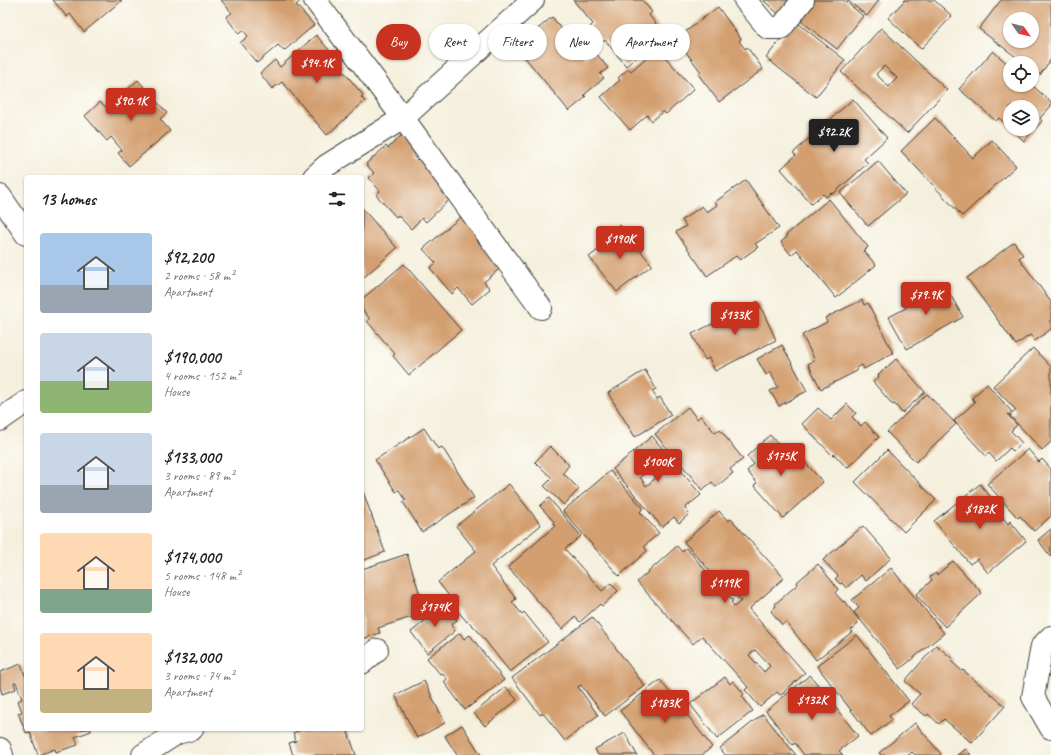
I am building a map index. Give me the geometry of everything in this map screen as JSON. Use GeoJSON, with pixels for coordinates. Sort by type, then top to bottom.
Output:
{"type":"FeatureCollection","features":[{"type":"Feature","properties":{"kind":"street"},"geometry":{"type":"LineString","coordinates":[[315,0],[541,308]]}},
{"type":"Feature","properties":{"kind":"street"},"geometry":{"type":"LineString","coordinates":[[316,175],[326,166],[403,118],[533,0]]}},
{"type":"Feature","properties":{"kind":"street"},"geometry":{"type":"LineString","coordinates":[[745,0],[768,28],[781,28],[804,0]]}},
{"type":"Feature","properties":{"kind":"street"},"geometry":{"type":"LineString","coordinates":[[0,196],[24,231]]}},
{"type":"Feature","properties":{"kind":"street"},"geometry":{"type":"LineString","coordinates":[[0,420],[24,403]]}},
{"type":"Feature","properties":{"kind":"street"},"geometry":{"type":"LineString","coordinates":[[1051,637],[1042,646],[1033,697],[1051,728]]}},
{"type":"Feature","properties":{"kind":"street"},"geometry":{"type":"LineString","coordinates":[[143,755],[177,733],[184,731]]}},
{"type":"Feature","properties":{"kind":"street"},"geometry":{"type":"LineString","coordinates":[[0,749],[2,755]]}},
{"type":"Feature","properties":{"kind":"building"},"geometry":{"type":"Polygon","coordinates":[[[53,0],[122,0],[84,32],[70,14],[67,17],[53,0]]]}},
{"type":"Feature","properties":{"kind":"building"},"geometry":{"type":"Polygon","coordinates":[[[221,0],[301,0],[296,5],[314,25],[284,51],[278,45],[257,63],[240,43],[248,36],[243,30],[239,34],[226,17],[232,13],[221,0]]]}},
{"type":"Feature","properties":{"kind":"building"},"geometry":{"type":"Polygon","coordinates":[[[573,0],[642,0],[652,12],[649,15],[656,24],[611,24],[611,47],[605,40],[603,42],[603,24],[593,24],[573,0]]]}},
{"type":"Feature","properties":{"kind":"building"},"geometry":{"type":"Polygon","coordinates":[[[800,0],[784,19],[764,1],[800,0]]]}},
{"type":"Feature","properties":{"kind":"building"},"geometry":{"type":"Polygon","coordinates":[[[811,0],[844,0],[863,16],[837,49],[797,18],[811,0]]]}},
{"type":"Feature","properties":{"kind":"building"},"geometry":{"type":"Polygon","coordinates":[[[847,0],[879,0],[867,16],[847,0]]]}},
{"type":"Feature","properties":{"kind":"building"},"geometry":{"type":"Polygon","coordinates":[[[905,0],[934,0],[952,16],[921,49],[888,18],[905,0]]]}},
{"type":"Feature","properties":{"kind":"building"},"geometry":{"type":"Polygon","coordinates":[[[1001,0],[1051,0],[1051,59],[1040,75],[1039,56],[1015,56],[1004,48],[1039,48],[1039,12],[1003,12],[1003,47],[979,29],[1001,0]]]}},
{"type":"Feature","properties":{"kind":"building"},"geometry":{"type":"Polygon","coordinates":[[[718,7],[741,39],[739,41],[745,49],[747,47],[763,69],[719,102],[698,74],[701,72],[690,57],[690,28],[718,7]]]}},
{"type":"Feature","properties":{"kind":"building"},"geometry":{"type":"Polygon","coordinates":[[[552,17],[558,24],[555,24],[555,60],[602,60],[608,68],[600,74],[604,78],[584,95],[586,97],[569,111],[527,60],[547,60],[547,24],[544,24],[552,17]]]}},
{"type":"Feature","properties":{"kind":"building"},"geometry":{"type":"Polygon","coordinates":[[[795,21],[845,60],[816,97],[766,58],[795,21]]]}},
{"type":"Feature","properties":{"kind":"building"},"geometry":{"type":"Polygon","coordinates":[[[881,28],[947,90],[907,133],[841,72],[881,28]],[[884,66],[876,74],[889,87],[897,78],[884,66]]]}},
{"type":"Feature","properties":{"kind":"building"},"geometry":{"type":"Polygon","coordinates":[[[316,35],[343,66],[339,70],[342,74],[344,72],[363,95],[361,97],[365,101],[327,135],[282,82],[272,89],[260,73],[275,60],[280,67],[316,35]]]}},
{"type":"Feature","properties":{"kind":"building"},"geometry":{"type":"Polygon","coordinates":[[[993,51],[1003,60],[1003,92],[1039,91],[1051,102],[1051,106],[1040,118],[1042,121],[1039,124],[1039,100],[1003,100],[1003,122],[999,118],[996,121],[959,89],[993,51]]]}},
{"type":"Feature","properties":{"kind":"building"},"geometry":{"type":"Polygon","coordinates":[[[621,60],[633,60],[626,66],[621,60]]]}},
{"type":"Feature","properties":{"kind":"building"},"geometry":{"type":"Polygon","coordinates":[[[643,60],[668,60],[694,89],[666,114],[663,111],[652,121],[647,115],[630,130],[601,97],[620,80],[618,78],[628,69],[631,71],[643,60]]]}},
{"type":"Feature","properties":{"kind":"building"},"geometry":{"type":"Polygon","coordinates":[[[138,80],[167,113],[160,119],[170,131],[129,166],[118,153],[122,150],[111,137],[107,141],[85,116],[100,102],[107,108],[138,80]]]}},
{"type":"Feature","properties":{"kind":"building"},"geometry":{"type":"Polygon","coordinates":[[[853,99],[887,138],[864,159],[868,163],[833,194],[831,193],[826,197],[823,194],[811,204],[781,169],[796,155],[793,153],[853,99]]]}},
{"type":"Feature","properties":{"kind":"building"},"geometry":{"type":"Polygon","coordinates":[[[935,118],[973,158],[992,140],[1016,166],[962,216],[901,151],[935,118]]]}},
{"type":"Feature","properties":{"kind":"building"},"geometry":{"type":"Polygon","coordinates":[[[403,134],[418,151],[413,156],[417,160],[418,159],[429,171],[450,199],[426,222],[422,218],[411,229],[398,215],[396,217],[376,195],[380,191],[369,178],[374,173],[366,164],[386,146],[388,148],[403,134]]]}},
{"type":"Feature","properties":{"kind":"building"},"geometry":{"type":"Polygon","coordinates":[[[1019,136],[1028,136],[1024,141],[1019,136]]]}},
{"type":"Feature","properties":{"kind":"building"},"geometry":{"type":"Polygon","coordinates":[[[878,161],[906,194],[868,226],[840,193],[878,161]]]}},
{"type":"Feature","properties":{"kind":"building"},"geometry":{"type":"Polygon","coordinates":[[[746,180],[779,228],[755,244],[758,247],[740,260],[736,256],[707,276],[676,232],[686,226],[682,220],[702,206],[707,212],[717,205],[715,202],[746,180]]]}},
{"type":"Feature","properties":{"kind":"building"},"geometry":{"type":"Polygon","coordinates":[[[829,199],[868,247],[864,251],[876,265],[836,298],[797,250],[791,255],[781,242],[787,237],[786,235],[829,199]]]}},
{"type":"Feature","properties":{"kind":"building"},"geometry":{"type":"Polygon","coordinates":[[[364,210],[397,248],[364,277],[364,210]]]}},
{"type":"Feature","properties":{"kind":"building"},"geometry":{"type":"Polygon","coordinates":[[[463,215],[482,237],[477,241],[489,255],[505,264],[484,282],[490,289],[472,304],[458,288],[452,294],[430,268],[436,263],[423,249],[463,215]]]}},
{"type":"Feature","properties":{"kind":"building"},"geometry":{"type":"Polygon","coordinates":[[[620,225],[652,265],[617,292],[589,257],[612,239],[609,235],[620,225]]]}},
{"type":"Feature","properties":{"kind":"building"},"geometry":{"type":"Polygon","coordinates":[[[1014,242],[1023,255],[1019,258],[1051,302],[1051,329],[1035,341],[1030,335],[1016,345],[967,278],[1014,242]]]}},
{"type":"Feature","properties":{"kind":"building"},"geometry":{"type":"Polygon","coordinates":[[[404,264],[461,330],[409,375],[393,356],[395,354],[367,321],[370,319],[364,312],[364,297],[404,264]]]}},
{"type":"Feature","properties":{"kind":"building"},"geometry":{"type":"Polygon","coordinates":[[[943,282],[963,317],[907,349],[889,317],[906,308],[905,304],[943,282]]]}},
{"type":"Feature","properties":{"kind":"building"},"geometry":{"type":"Polygon","coordinates":[[[862,300],[864,305],[868,303],[893,353],[864,369],[862,365],[856,368],[857,371],[821,389],[808,364],[815,360],[802,335],[827,322],[825,318],[862,300]]]}},
{"type":"Feature","properties":{"kind":"building"},"geometry":{"type":"Polygon","coordinates":[[[758,301],[776,340],[715,371],[709,358],[705,360],[692,334],[758,301]]]}},
{"type":"Feature","properties":{"kind":"building"},"geometry":{"type":"Polygon","coordinates":[[[782,345],[807,391],[779,406],[770,391],[778,387],[770,372],[766,375],[757,359],[782,345]]]}},
{"type":"Feature","properties":{"kind":"building"},"geometry":{"type":"Polygon","coordinates":[[[1033,348],[1051,367],[1051,442],[1042,450],[1010,416],[1016,410],[993,386],[1033,348]]]}},
{"type":"Feature","properties":{"kind":"building"},"geometry":{"type":"Polygon","coordinates":[[[896,359],[925,392],[902,413],[873,382],[879,377],[878,375],[896,359]]]}},
{"type":"Feature","properties":{"kind":"building"},"geometry":{"type":"Polygon","coordinates":[[[645,370],[656,389],[652,391],[657,399],[660,397],[671,415],[635,437],[608,393],[645,370]]]}},
{"type":"Feature","properties":{"kind":"building"},"geometry":{"type":"Polygon","coordinates":[[[987,384],[1012,412],[1009,415],[1007,414],[1017,425],[1011,431],[1022,443],[1013,451],[1010,448],[996,461],[989,453],[986,456],[954,421],[975,402],[972,398],[987,384]]]}},
{"type":"Feature","properties":{"kind":"building"},"geometry":{"type":"Polygon","coordinates":[[[927,394],[956,424],[916,462],[887,432],[927,394]]]}},
{"type":"Feature","properties":{"kind":"building"},"geometry":{"type":"Polygon","coordinates":[[[847,404],[856,413],[852,417],[861,426],[865,422],[879,437],[847,468],[834,454],[833,456],[802,424],[818,408],[831,420],[847,404]]]}},
{"type":"Feature","properties":{"kind":"building"},"geometry":{"type":"Polygon","coordinates":[[[688,407],[697,419],[701,416],[715,433],[720,430],[743,459],[730,469],[733,473],[716,487],[712,482],[702,490],[655,434],[688,407]]]}},
{"type":"Feature","properties":{"kind":"building"},"geometry":{"type":"Polygon","coordinates":[[[424,428],[438,449],[442,447],[474,498],[422,532],[403,502],[406,500],[399,490],[396,492],[375,460],[424,428]]]}},
{"type":"Feature","properties":{"kind":"building"},"geometry":{"type":"Polygon","coordinates":[[[770,435],[790,457],[792,456],[796,460],[800,457],[823,482],[783,518],[754,485],[757,483],[747,471],[754,464],[747,456],[770,435]]]}},
{"type":"Feature","properties":{"kind":"building"},"geometry":{"type":"Polygon","coordinates":[[[652,436],[701,495],[685,508],[689,514],[679,523],[674,517],[662,527],[613,469],[652,436]],[[650,470],[640,477],[646,486],[656,478],[650,470]]]}},
{"type":"Feature","properties":{"kind":"building"},"geometry":{"type":"Polygon","coordinates":[[[550,446],[569,465],[563,473],[579,489],[564,505],[544,486],[552,478],[535,462],[550,446]]]}},
{"type":"Feature","properties":{"kind":"building"},"geometry":{"type":"Polygon","coordinates":[[[1028,449],[1039,462],[1042,459],[1051,469],[1051,516],[1034,531],[1020,516],[1018,518],[987,484],[1028,449]]]}},
{"type":"Feature","properties":{"kind":"building"},"geometry":{"type":"Polygon","coordinates":[[[887,450],[936,500],[904,532],[855,482],[887,450]]]}},
{"type":"Feature","properties":{"kind":"building"},"geometry":{"type":"Polygon","coordinates":[[[610,471],[643,508],[640,512],[659,533],[644,546],[647,551],[619,576],[563,511],[610,471]]]}},
{"type":"Feature","properties":{"kind":"building"},"geometry":{"type":"Polygon","coordinates":[[[509,484],[541,525],[491,566],[516,599],[512,602],[522,614],[524,612],[548,642],[510,672],[477,630],[468,621],[467,622],[452,604],[454,602],[438,582],[476,551],[456,526],[509,484]]]}},
{"type":"Feature","properties":{"kind":"building"},"geometry":{"type":"Polygon","coordinates":[[[980,484],[993,500],[991,502],[1008,524],[1010,521],[1026,541],[988,573],[977,559],[970,564],[934,521],[980,484]]]}},
{"type":"Feature","properties":{"kind":"building"},"geometry":{"type":"Polygon","coordinates":[[[364,494],[385,552],[364,560],[364,494]]]}},
{"type":"Feature","properties":{"kind":"building"},"geometry":{"type":"Polygon","coordinates":[[[549,498],[581,536],[565,549],[602,591],[611,583],[618,591],[602,606],[600,604],[580,622],[575,617],[562,629],[508,567],[555,526],[553,524],[554,522],[540,506],[549,498]]]}},
{"type":"Feature","properties":{"kind":"building"},"geometry":{"type":"Polygon","coordinates":[[[719,511],[728,521],[731,519],[784,578],[749,609],[805,673],[784,693],[780,695],[777,692],[760,707],[745,690],[748,687],[702,636],[693,644],[637,582],[677,546],[682,552],[686,548],[733,601],[731,602],[734,607],[741,601],[722,579],[719,581],[684,542],[719,511]],[[755,650],[749,655],[764,672],[770,666],[755,650]]]}},
{"type":"Feature","properties":{"kind":"building"},"geometry":{"type":"Polygon","coordinates":[[[863,526],[891,558],[866,581],[861,575],[846,588],[842,583],[840,584],[835,579],[838,576],[823,560],[863,526]]]}},
{"type":"Feature","properties":{"kind":"building"},"geometry":{"type":"Polygon","coordinates":[[[1051,529],[1051,557],[1038,540],[1051,529]]]}},
{"type":"Feature","properties":{"kind":"building"},"geometry":{"type":"Polygon","coordinates":[[[407,554],[423,604],[415,607],[418,615],[378,628],[380,633],[364,638],[364,568],[407,554]]]}},
{"type":"Feature","properties":{"kind":"building"},"geometry":{"type":"Polygon","coordinates":[[[953,561],[982,593],[945,627],[916,595],[932,580],[930,577],[936,573],[937,575],[953,561]]]}},
{"type":"Feature","properties":{"kind":"building"},"geometry":{"type":"Polygon","coordinates":[[[818,564],[838,589],[835,593],[843,602],[844,601],[859,620],[857,622],[858,624],[851,630],[852,632],[816,660],[786,622],[782,625],[771,611],[776,606],[775,604],[798,584],[797,582],[818,564]]]}},
{"type":"Feature","properties":{"kind":"building"},"geometry":{"type":"Polygon","coordinates":[[[891,568],[944,633],[900,669],[854,612],[859,608],[852,600],[891,568]]]}},
{"type":"Feature","properties":{"kind":"building"},"geometry":{"type":"Polygon","coordinates":[[[443,603],[457,620],[451,625],[455,631],[427,653],[411,632],[431,616],[429,614],[443,603]]]}},
{"type":"Feature","properties":{"kind":"building"},"geometry":{"type":"Polygon","coordinates":[[[592,617],[645,686],[605,716],[581,685],[578,687],[598,715],[565,741],[543,713],[540,715],[512,678],[592,617]]]}},
{"type":"Feature","properties":{"kind":"building"},"geometry":{"type":"Polygon","coordinates":[[[460,633],[464,639],[470,635],[504,680],[465,710],[444,682],[447,679],[442,673],[440,674],[427,658],[460,633]]]}},
{"type":"Feature","properties":{"kind":"building"},"geometry":{"type":"Polygon","coordinates":[[[857,635],[909,701],[889,716],[892,720],[871,736],[817,666],[857,635]]]}},
{"type":"Feature","properties":{"kind":"building"},"geometry":{"type":"Polygon","coordinates":[[[936,645],[953,659],[951,661],[962,671],[963,670],[1005,706],[972,743],[944,719],[939,724],[928,714],[926,716],[911,704],[920,694],[905,681],[936,645]]]}},
{"type":"Feature","properties":{"kind":"building"},"geometry":{"type":"Polygon","coordinates":[[[21,664],[24,672],[24,728],[18,713],[22,712],[18,701],[22,699],[16,682],[14,683],[16,689],[2,694],[0,687],[0,672],[21,664]]]}},
{"type":"Feature","properties":{"kind":"building"},"geometry":{"type":"Polygon","coordinates":[[[810,675],[858,736],[839,751],[843,755],[804,755],[795,743],[793,745],[766,711],[810,675]]]}},
{"type":"Feature","properties":{"kind":"building"},"geometry":{"type":"Polygon","coordinates":[[[725,677],[730,684],[733,681],[744,694],[742,696],[753,711],[717,739],[690,704],[725,677]]]}},
{"type":"Feature","properties":{"kind":"building"},"geometry":{"type":"Polygon","coordinates":[[[660,680],[712,747],[702,755],[654,755],[620,711],[660,680]]]}},
{"type":"Feature","properties":{"kind":"building"},"geometry":{"type":"Polygon","coordinates":[[[424,681],[445,723],[417,738],[395,695],[424,681]]]}},
{"type":"Feature","properties":{"kind":"building"},"geometry":{"type":"Polygon","coordinates":[[[506,687],[517,700],[485,726],[474,713],[506,687]]]}},
{"type":"Feature","properties":{"kind":"building"},"geometry":{"type":"Polygon","coordinates":[[[763,714],[796,755],[725,755],[720,748],[763,714]]]}},
{"type":"Feature","properties":{"kind":"building"},"geometry":{"type":"Polygon","coordinates":[[[915,723],[941,754],[940,755],[915,755],[912,752],[909,755],[881,755],[879,753],[915,723]]]}},
{"type":"Feature","properties":{"kind":"building"},"geometry":{"type":"Polygon","coordinates":[[[462,725],[481,755],[457,755],[445,736],[462,725]]]}},
{"type":"Feature","properties":{"kind":"building"},"geometry":{"type":"Polygon","coordinates":[[[25,731],[91,731],[75,737],[78,745],[56,752],[55,749],[38,755],[30,732],[26,733],[25,731]]]}},
{"type":"Feature","properties":{"kind":"building"},"geometry":{"type":"Polygon","coordinates":[[[298,731],[348,731],[356,755],[293,755],[289,743],[296,741],[293,733],[298,731]]]}},
{"type":"Feature","properties":{"kind":"building"},"geometry":{"type":"Polygon","coordinates":[[[625,733],[637,755],[598,755],[595,749],[625,733]]]}},
{"type":"Feature","properties":{"kind":"building"},"geometry":{"type":"Polygon","coordinates":[[[966,749],[971,755],[957,755],[966,749]]]}}]}
